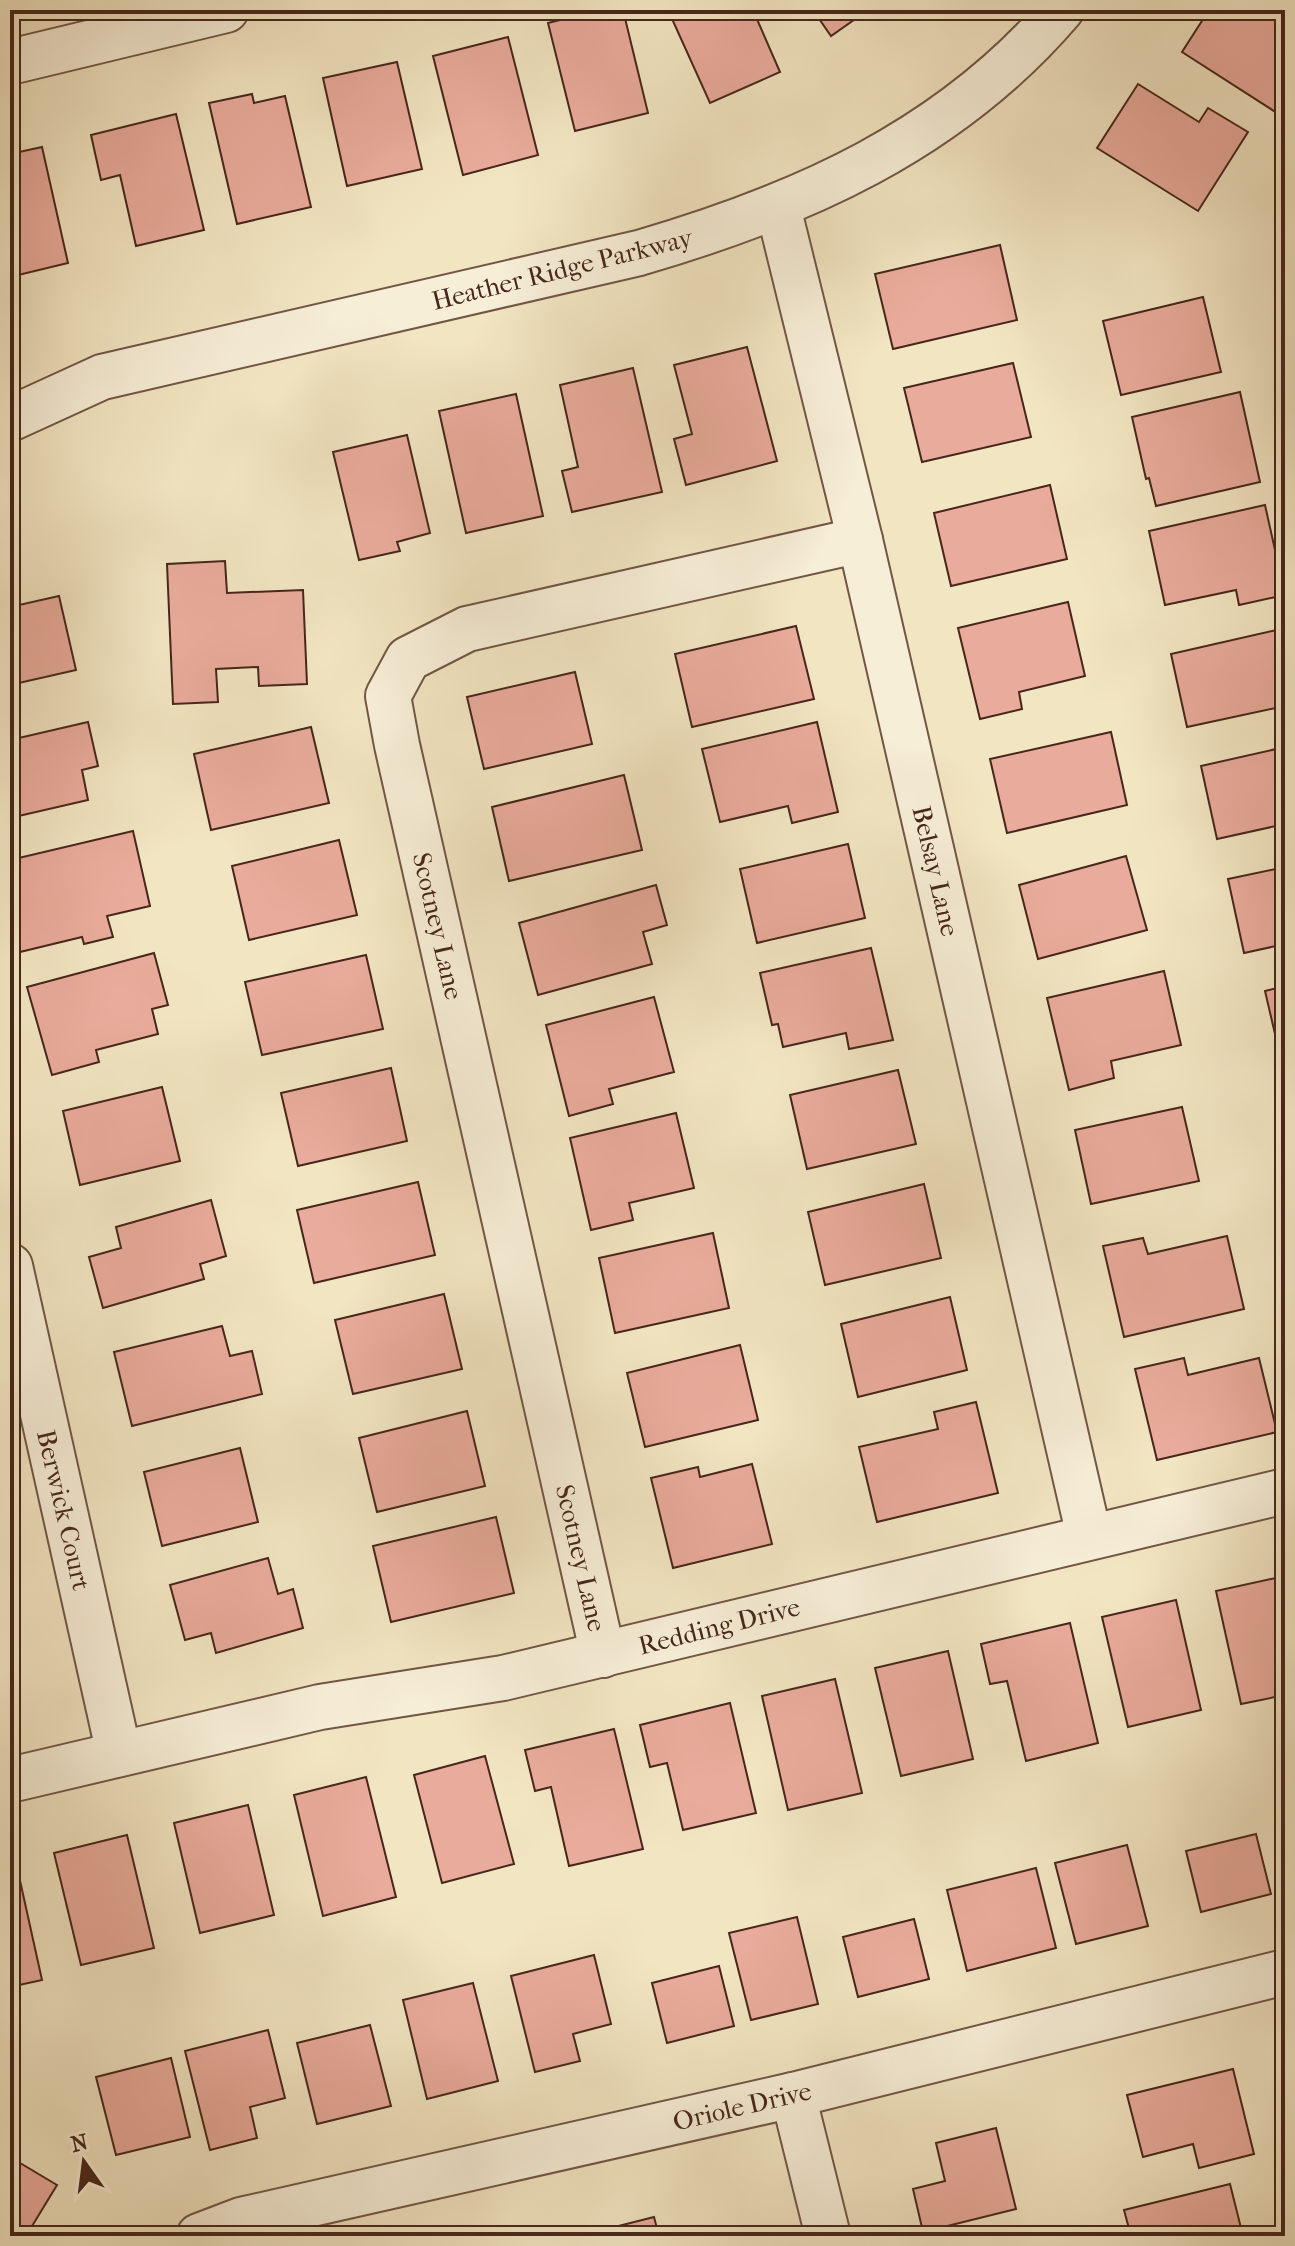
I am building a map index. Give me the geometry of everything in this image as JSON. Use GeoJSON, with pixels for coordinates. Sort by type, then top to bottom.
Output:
{"type":"FeatureCollection","features":[{"type":"Feature","properties":{"kind":"street"},"geometry":{"type":"LineString","coordinates":[[10,62],[226,10]]}},
{"type":"Feature","properties":{"kind":"street","name":"Heather Ridge Parkway"},"geometry":{"type":"LineString","coordinates":[[10,419],[102,377],[639,253],[717,230],[778,207],[862,168],[923,131],[990,80],[1037,38],[1061,10]]}},
{"type":"Feature","properties":{"kind":"street","name":"Belsay Lane"},"geometry":{"type":"LineString","coordinates":[[778,207],[860,540],[1089,1536]]}},
{"type":"Feature","properties":{"kind":"street","name":"Scotney Lane"},"geometry":{"type":"LineString","coordinates":[[603,1655],[388,696],[408,659],[467,629],[860,540]]}},
{"type":"Feature","properties":{"kind":"street","name":"Berwick Court"},"geometry":{"type":"LineString","coordinates":[[10,1266],[119,1754]]}},
{"type":"Feature","properties":{"kind":"street","name":"Redding Drive"},"geometry":{"type":"LineString","coordinates":[[10,1780],[320,1707],[444,1690],[603,1655],[1285,1491]]}},
{"type":"Feature","properties":{"kind":"street","name":"Oriole Drive"},"geometry":{"type":"LineString","coordinates":[[199,2236],[241,2220],[793,2095],[1285,1972]]}},
{"type":"Feature","properties":{"kind":"street"},"geometry":{"type":"LineString","coordinates":[[793,2095],[828,2236]]}},
{"type":"Feature","properties":{"kind":"building"},"geometry":{"type":"Polygon","coordinates":[[[600,10],[623,10],[648,113],[575,131],[548,23],[600,10]]]}},
{"type":"Feature","properties":{"kind":"building"},"geometry":{"type":"Polygon","coordinates":[[[668,10],[753,10],[780,72],[710,103],[668,10]]]}},
{"type":"Feature","properties":{"kind":"building"},"geometry":{"type":"Polygon","coordinates":[[[813,10],[868,10],[831,36],[813,10]]]}},
{"type":"Feature","properties":{"kind":"building"},"geometry":{"type":"Polygon","coordinates":[[[1209,10],[1263,10],[1285,24],[1285,100],[1277,113],[1182,52],[1209,10]]]}},
{"type":"Feature","properties":{"kind":"building"},"geometry":{"type":"Polygon","coordinates":[[[508,37],[538,155],[463,175],[433,56],[508,37]]]}},
{"type":"Feature","properties":{"kind":"building"},"geometry":{"type":"Polygon","coordinates":[[[397,62],[422,169],[347,186],[323,78],[397,62]]]}},
{"type":"Feature","properties":{"kind":"building"},"geometry":{"type":"Polygon","coordinates":[[[1138,84],[1199,122],[1208,108],[1248,132],[1198,211],[1097,148],[1138,84]]]}},
{"type":"Feature","properties":{"kind":"building"},"geometry":{"type":"Polygon","coordinates":[[[252,94],[254,103],[285,96],[311,207],[237,224],[209,103],[252,94]]]}},
{"type":"Feature","properties":{"kind":"building"},"geometry":{"type":"Polygon","coordinates":[[[176,114],[204,230],[136,246],[120,175],[101,180],[91,135],[176,114]]]}},
{"type":"Feature","properties":{"kind":"building"},"geometry":{"type":"Polygon","coordinates":[[[42,147],[68,263],[10,277],[10,154],[42,147]]]}},
{"type":"Feature","properties":{"kind":"building"},"geometry":{"type":"Polygon","coordinates":[[[1000,245],[1017,320],[893,349],[875,274],[1000,245]]]}},
{"type":"Feature","properties":{"kind":"building"},"geometry":{"type":"Polygon","coordinates":[[[1203,297],[1221,372],[1121,395],[1103,321],[1203,297]]]}},
{"type":"Feature","properties":{"kind":"building"},"geometry":{"type":"Polygon","coordinates":[[[747,347],[777,461],[686,485],[674,439],[692,434],[674,365],[747,347]]]}},
{"type":"Feature","properties":{"kind":"building"},"geometry":{"type":"Polygon","coordinates":[[[1013,363],[1031,437],[922,462],[904,388],[1013,363]]]}},
{"type":"Feature","properties":{"kind":"building"},"geometry":{"type":"Polygon","coordinates":[[[633,368],[662,492],[572,512],[562,471],[578,467],[560,385],[633,368]]]}},
{"type":"Feature","properties":{"kind":"building"},"geometry":{"type":"Polygon","coordinates":[[[1240,392],[1260,482],[1156,506],[1149,478],[1146,479],[1132,417],[1240,392]]]}},
{"type":"Feature","properties":{"kind":"building"},"geometry":{"type":"Polygon","coordinates":[[[516,394],[543,516],[466,533],[439,411],[516,394]]]}},
{"type":"Feature","properties":{"kind":"building"},"geometry":{"type":"Polygon","coordinates":[[[407,435],[430,533],[397,542],[400,551],[359,560],[333,452],[407,435]]]}},
{"type":"Feature","properties":{"kind":"building"},"geometry":{"type":"Polygon","coordinates":[[[1050,485],[1067,559],[951,586],[934,513],[1050,485]]]}},
{"type":"Feature","properties":{"kind":"building"},"geometry":{"type":"Polygon","coordinates":[[[1265,505],[1285,595],[1239,605],[1236,590],[1165,605],[1149,531],[1265,505]]]}},
{"type":"Feature","properties":{"kind":"building"},"geometry":{"type":"Polygon","coordinates":[[[225,561],[227,593],[303,590],[307,684],[259,686],[258,667],[216,669],[218,702],[173,704],[167,564],[225,561]]]}},
{"type":"Feature","properties":{"kind":"building"},"geometry":{"type":"Polygon","coordinates":[[[59,596],[76,670],[10,685],[10,607],[59,596]]]}},
{"type":"Feature","properties":{"kind":"building"},"geometry":{"type":"Polygon","coordinates":[[[1068,602],[1085,676],[1019,692],[1022,709],[980,719],[958,628],[1068,602]]]}},
{"type":"Feature","properties":{"kind":"building"},"geometry":{"type":"Polygon","coordinates":[[[796,626],[814,699],[692,727],[675,654],[796,626]]]}},
{"type":"Feature","properties":{"kind":"building"},"geometry":{"type":"Polygon","coordinates":[[[1285,628],[1285,706],[1187,727],[1171,654],[1285,628]]]}},
{"type":"Feature","properties":{"kind":"building"},"geometry":{"type":"Polygon","coordinates":[[[575,672],[592,744],[484,769],[467,697],[575,672]]]}},
{"type":"Feature","properties":{"kind":"building"},"geometry":{"type":"Polygon","coordinates":[[[88,722],[98,766],[82,770],[88,800],[10,818],[10,740],[88,722]]]}},
{"type":"Feature","properties":{"kind":"building"},"geometry":{"type":"Polygon","coordinates":[[[817,722],[838,812],[792,823],[788,806],[720,822],[702,749],[817,722]]]}},
{"type":"Feature","properties":{"kind":"building"},"geometry":{"type":"Polygon","coordinates":[[[311,727],[329,803],[211,830],[194,754],[311,727]]]}},
{"type":"Feature","properties":{"kind":"building"},"geometry":{"type":"Polygon","coordinates":[[[1111,732],[1127,805],[1007,833],[990,759],[1111,732]]]}},
{"type":"Feature","properties":{"kind":"building"},"geometry":{"type":"Polygon","coordinates":[[[1285,747],[1285,824],[1217,839],[1201,766],[1285,747]]]}},
{"type":"Feature","properties":{"kind":"building"},"geometry":{"type":"Polygon","coordinates":[[[624,775],[642,850],[509,881],[492,807],[624,775]]]}},
{"type":"Feature","properties":{"kind":"building"},"geometry":{"type":"Polygon","coordinates":[[[133,831],[150,906],[107,916],[113,937],[84,944],[82,937],[20,952],[10,908],[10,860],[133,831]]]}},
{"type":"Feature","properties":{"kind":"building"},"geometry":{"type":"Polygon","coordinates":[[[339,840],[357,915],[249,940],[232,866],[339,840]]]}},
{"type":"Feature","properties":{"kind":"building"},"geometry":{"type":"Polygon","coordinates":[[[848,844],[865,918],[757,943],[740,869],[848,844]]]}},
{"type":"Feature","properties":{"kind":"building"},"geometry":{"type":"Polygon","coordinates":[[[1126,856],[1147,930],[1038,959],[1019,885],[1126,856]]]}},
{"type":"Feature","properties":{"kind":"building"},"geometry":{"type":"Polygon","coordinates":[[[1285,867],[1285,944],[1244,953],[1228,879],[1285,867]]]}},
{"type":"Feature","properties":{"kind":"building"},"geometry":{"type":"Polygon","coordinates":[[[656,885],[667,925],[643,932],[652,964],[538,995],[519,923],[656,885]]]}},
{"type":"Feature","properties":{"kind":"building"},"geometry":{"type":"Polygon","coordinates":[[[871,948],[893,1040],[849,1049],[846,1033],[783,1047],[778,1024],[772,1025],[760,973],[871,948]]]}},
{"type":"Feature","properties":{"kind":"building"},"geometry":{"type":"Polygon","coordinates":[[[154,953],[168,1005],[152,1009],[158,1034],[96,1050],[99,1062],[52,1075],[27,987],[154,953]]]}},
{"type":"Feature","properties":{"kind":"building"},"geometry":{"type":"Polygon","coordinates":[[[366,955],[383,1029],[262,1055],[245,982],[366,955]]]}},
{"type":"Feature","properties":{"kind":"building"},"geometry":{"type":"Polygon","coordinates":[[[1164,971],[1181,1045],[1111,1061],[1114,1078],[1069,1090],[1047,998],[1164,971]]]}},
{"type":"Feature","properties":{"kind":"building"},"geometry":{"type":"Polygon","coordinates":[[[1285,986],[1285,1063],[1282,1064],[1265,991],[1285,986]]]}},
{"type":"Feature","properties":{"kind":"building"},"geometry":{"type":"Polygon","coordinates":[[[654,997],[674,1072],[609,1089],[613,1104],[569,1116],[546,1025],[654,997]]]}},
{"type":"Feature","properties":{"kind":"building"},"geometry":{"type":"Polygon","coordinates":[[[391,1068],[407,1141],[298,1166],[281,1093],[391,1068]]]}},
{"type":"Feature","properties":{"kind":"building"},"geometry":{"type":"Polygon","coordinates":[[[898,1070],[916,1144],[807,1169],[790,1095],[898,1070]]]}},
{"type":"Feature","properties":{"kind":"building"},"geometry":{"type":"Polygon","coordinates":[[[162,1087],[180,1161],[80,1185],[63,1111],[162,1087]]]}},
{"type":"Feature","properties":{"kind":"building"},"geometry":{"type":"Polygon","coordinates":[[[1285,1106],[1285,1138],[1278,1108],[1285,1106]]]}},
{"type":"Feature","properties":{"kind":"building"},"geometry":{"type":"Polygon","coordinates":[[[1182,1107],[1199,1181],[1091,1204],[1075,1130],[1182,1107]]]}},
{"type":"Feature","properties":{"kind":"building"},"geometry":{"type":"Polygon","coordinates":[[[676,1113],[694,1188],[629,1203],[633,1220],[591,1230],[570,1138],[676,1113]]]}},
{"type":"Feature","properties":{"kind":"building"},"geometry":{"type":"Polygon","coordinates":[[[418,1182],[435,1255],[314,1283],[297,1210],[418,1182]]]}},
{"type":"Feature","properties":{"kind":"building"},"geometry":{"type":"Polygon","coordinates":[[[924,1184],[941,1258],[825,1285],[808,1212],[924,1184]]]}},
{"type":"Feature","properties":{"kind":"building"},"geometry":{"type":"Polygon","coordinates":[[[211,1200],[226,1256],[200,1264],[204,1279],[103,1308],[89,1257],[121,1248],[116,1227],[211,1200]]]}},
{"type":"Feature","properties":{"kind":"building"},"geometry":{"type":"Polygon","coordinates":[[[713,1233],[729,1308],[615,1333],[599,1258],[713,1233]]]}},
{"type":"Feature","properties":{"kind":"building"},"geometry":{"type":"Polygon","coordinates":[[[1227,1236],[1244,1309],[1124,1337],[1103,1246],[1143,1238],[1148,1254],[1227,1236]]]}},
{"type":"Feature","properties":{"kind":"building"},"geometry":{"type":"Polygon","coordinates":[[[444,1294],[462,1369],[353,1394],[335,1320],[444,1294]]]}},
{"type":"Feature","properties":{"kind":"building"},"geometry":{"type":"Polygon","coordinates":[[[950,1297],[967,1370],[858,1397],[841,1324],[950,1297]]]}},
{"type":"Feature","properties":{"kind":"building"},"geometry":{"type":"Polygon","coordinates":[[[222,1326],[230,1356],[252,1351],[262,1394],[132,1426],[114,1352],[222,1326]]]}},
{"type":"Feature","properties":{"kind":"building"},"geometry":{"type":"Polygon","coordinates":[[[740,1345],[758,1420],[645,1447],[627,1373],[740,1345]]]}},
{"type":"Feature","properties":{"kind":"building"},"geometry":{"type":"Polygon","coordinates":[[[1184,1358],[1188,1375],[1259,1358],[1277,1432],[1157,1460],[1135,1369],[1184,1358]]]}},
{"type":"Feature","properties":{"kind":"building"},"geometry":{"type":"Polygon","coordinates":[[[976,1402],[998,1493],[877,1522],[859,1447],[938,1429],[934,1412],[976,1402]]]}},
{"type":"Feature","properties":{"kind":"building"},"geometry":{"type":"Polygon","coordinates":[[[467,1411],[485,1486],[377,1512],[359,1438],[467,1411]]]}},
{"type":"Feature","properties":{"kind":"building"},"geometry":{"type":"Polygon","coordinates":[[[240,1448],[258,1522],[162,1546],[144,1472],[240,1448]]]}},
{"type":"Feature","properties":{"kind":"building"},"geometry":{"type":"Polygon","coordinates":[[[752,1464],[772,1544],[673,1568],[651,1478],[698,1467],[700,1477],[752,1464]]]}},
{"type":"Feature","properties":{"kind":"building"},"geometry":{"type":"Polygon","coordinates":[[[496,1517],[514,1593],[391,1622],[373,1546],[496,1517]]]}},
{"type":"Feature","properties":{"kind":"building"},"geometry":{"type":"Polygon","coordinates":[[[268,1558],[278,1594],[293,1589],[303,1628],[216,1653],[211,1633],[185,1640],[170,1585],[268,1558]]]}},
{"type":"Feature","properties":{"kind":"building"},"geometry":{"type":"Polygon","coordinates":[[[1285,1576],[1285,1695],[1241,1704],[1216,1591],[1285,1576]]]}},
{"type":"Feature","properties":{"kind":"building"},"geometry":{"type":"Polygon","coordinates":[[[1176,1600],[1201,1710],[1128,1727],[1102,1617],[1176,1600]]]}},
{"type":"Feature","properties":{"kind":"building"},"geometry":{"type":"Polygon","coordinates":[[[1070,1623],[1098,1743],[1026,1761],[1007,1681],[990,1684],[981,1644],[1070,1623]]]}},
{"type":"Feature","properties":{"kind":"building"},"geometry":{"type":"Polygon","coordinates":[[[948,1651],[973,1759],[901,1776],[875,1668],[948,1651]]]}},
{"type":"Feature","properties":{"kind":"building"},"geometry":{"type":"Polygon","coordinates":[[[835,1679],[862,1793],[788,1810],[762,1696],[835,1679]]]}},
{"type":"Feature","properties":{"kind":"building"},"geometry":{"type":"Polygon","coordinates":[[[10,1687],[17,1716],[10,1718],[10,1687]]]}},
{"type":"Feature","properties":{"kind":"building"},"geometry":{"type":"Polygon","coordinates":[[[730,1703],[756,1813],[683,1830],[667,1763],[650,1767],[640,1725],[730,1703]]]}},
{"type":"Feature","properties":{"kind":"building"},"geometry":{"type":"Polygon","coordinates":[[[614,1729],[643,1849],[569,1866],[551,1787],[535,1791],[525,1750],[614,1729]]]}},
{"type":"Feature","properties":{"kind":"building"},"geometry":{"type":"Polygon","coordinates":[[[485,1756],[514,1864],[442,1883],[414,1775],[485,1756]]]}},
{"type":"Feature","properties":{"kind":"building"},"geometry":{"type":"Polygon","coordinates":[[[366,1777],[396,1897],[323,1916],[294,1795],[366,1777]]]}},
{"type":"Feature","properties":{"kind":"building"},"geometry":{"type":"Polygon","coordinates":[[[248,1805],[274,1915],[200,1933],[174,1823],[248,1805]]]}},
{"type":"Feature","properties":{"kind":"building"},"geometry":{"type":"Polygon","coordinates":[[[1256,1834],[1271,1894],[1201,1912],[1186,1851],[1256,1834]]]}},
{"type":"Feature","properties":{"kind":"building"},"geometry":{"type":"Polygon","coordinates":[[[127,1835],[154,1948],[81,1965],[54,1853],[127,1835]]]}},
{"type":"Feature","properties":{"kind":"building"},"geometry":{"type":"Polygon","coordinates":[[[1127,1845],[1148,1926],[1076,1944],[1055,1863],[1127,1845]]]}},
{"type":"Feature","properties":{"kind":"building"},"geometry":{"type":"Polygon","coordinates":[[[15,1858],[42,1980],[10,1987],[10,1859],[15,1858]]]}},
{"type":"Feature","properties":{"kind":"building"},"geometry":{"type":"Polygon","coordinates":[[[1036,1868],[1056,1948],[967,1971],[947,1890],[1036,1868]]]}},
{"type":"Feature","properties":{"kind":"building"},"geometry":{"type":"Polygon","coordinates":[[[797,1917],[818,2004],[751,2020],[729,1933],[797,1917]]]}},
{"type":"Feature","properties":{"kind":"building"},"geometry":{"type":"Polygon","coordinates":[[[914,1919],[929,1979],[858,1997],[843,1937],[914,1919]]]}},
{"type":"Feature","properties":{"kind":"building"},"geometry":{"type":"Polygon","coordinates":[[[594,1955],[611,2024],[573,2034],[580,2061],[535,2072],[511,1976],[594,1955]]]}},
{"type":"Feature","properties":{"kind":"building"},"geometry":{"type":"Polygon","coordinates":[[[719,1966],[734,2026],[667,2043],[652,1983],[719,1966]]]}},
{"type":"Feature","properties":{"kind":"building"},"geometry":{"type":"Polygon","coordinates":[[[473,1983],[498,2081],[427,2099],[403,2000],[473,1983]]]}},
{"type":"Feature","properties":{"kind":"building"},"geometry":{"type":"Polygon","coordinates":[[[370,2025],[391,2106],[317,2124],[297,2043],[370,2025]]]}},
{"type":"Feature","properties":{"kind":"building"},"geometry":{"type":"Polygon","coordinates":[[[268,2030],[285,2098],[250,2107],[257,2138],[210,2150],[185,2051],[268,2030]]]}},
{"type":"Feature","properties":{"kind":"building"},"geometry":{"type":"Polygon","coordinates":[[[171,2058],[190,2137],[116,2155],[96,2077],[171,2058]]]}},
{"type":"Feature","properties":{"kind":"building"},"geometry":{"type":"Polygon","coordinates":[[[1233,2069],[1254,2154],[1199,2168],[1193,2144],[1143,2157],[1127,2095],[1233,2069]]]}},
{"type":"Feature","properties":{"kind":"building"},"geometry":{"type":"Polygon","coordinates":[[[996,2128],[1016,2209],[923,2232],[913,2189],[945,2181],[936,2143],[996,2128]]]}},
{"type":"Feature","properties":{"kind":"building"},"geometry":{"type":"Polygon","coordinates":[[[10,2157],[57,2185],[26,2236],[10,2236],[10,2157]]]}},
{"type":"Feature","properties":{"kind":"building"},"geometry":{"type":"Polygon","coordinates":[[[1230,2184],[1243,2236],[1131,2236],[1124,2210],[1230,2184]]]}},
{"type":"Feature","properties":{"kind":"building"},"geometry":{"type":"Polygon","coordinates":[[[654,2217],[659,2236],[579,2236],[654,2217]]]}}]}
